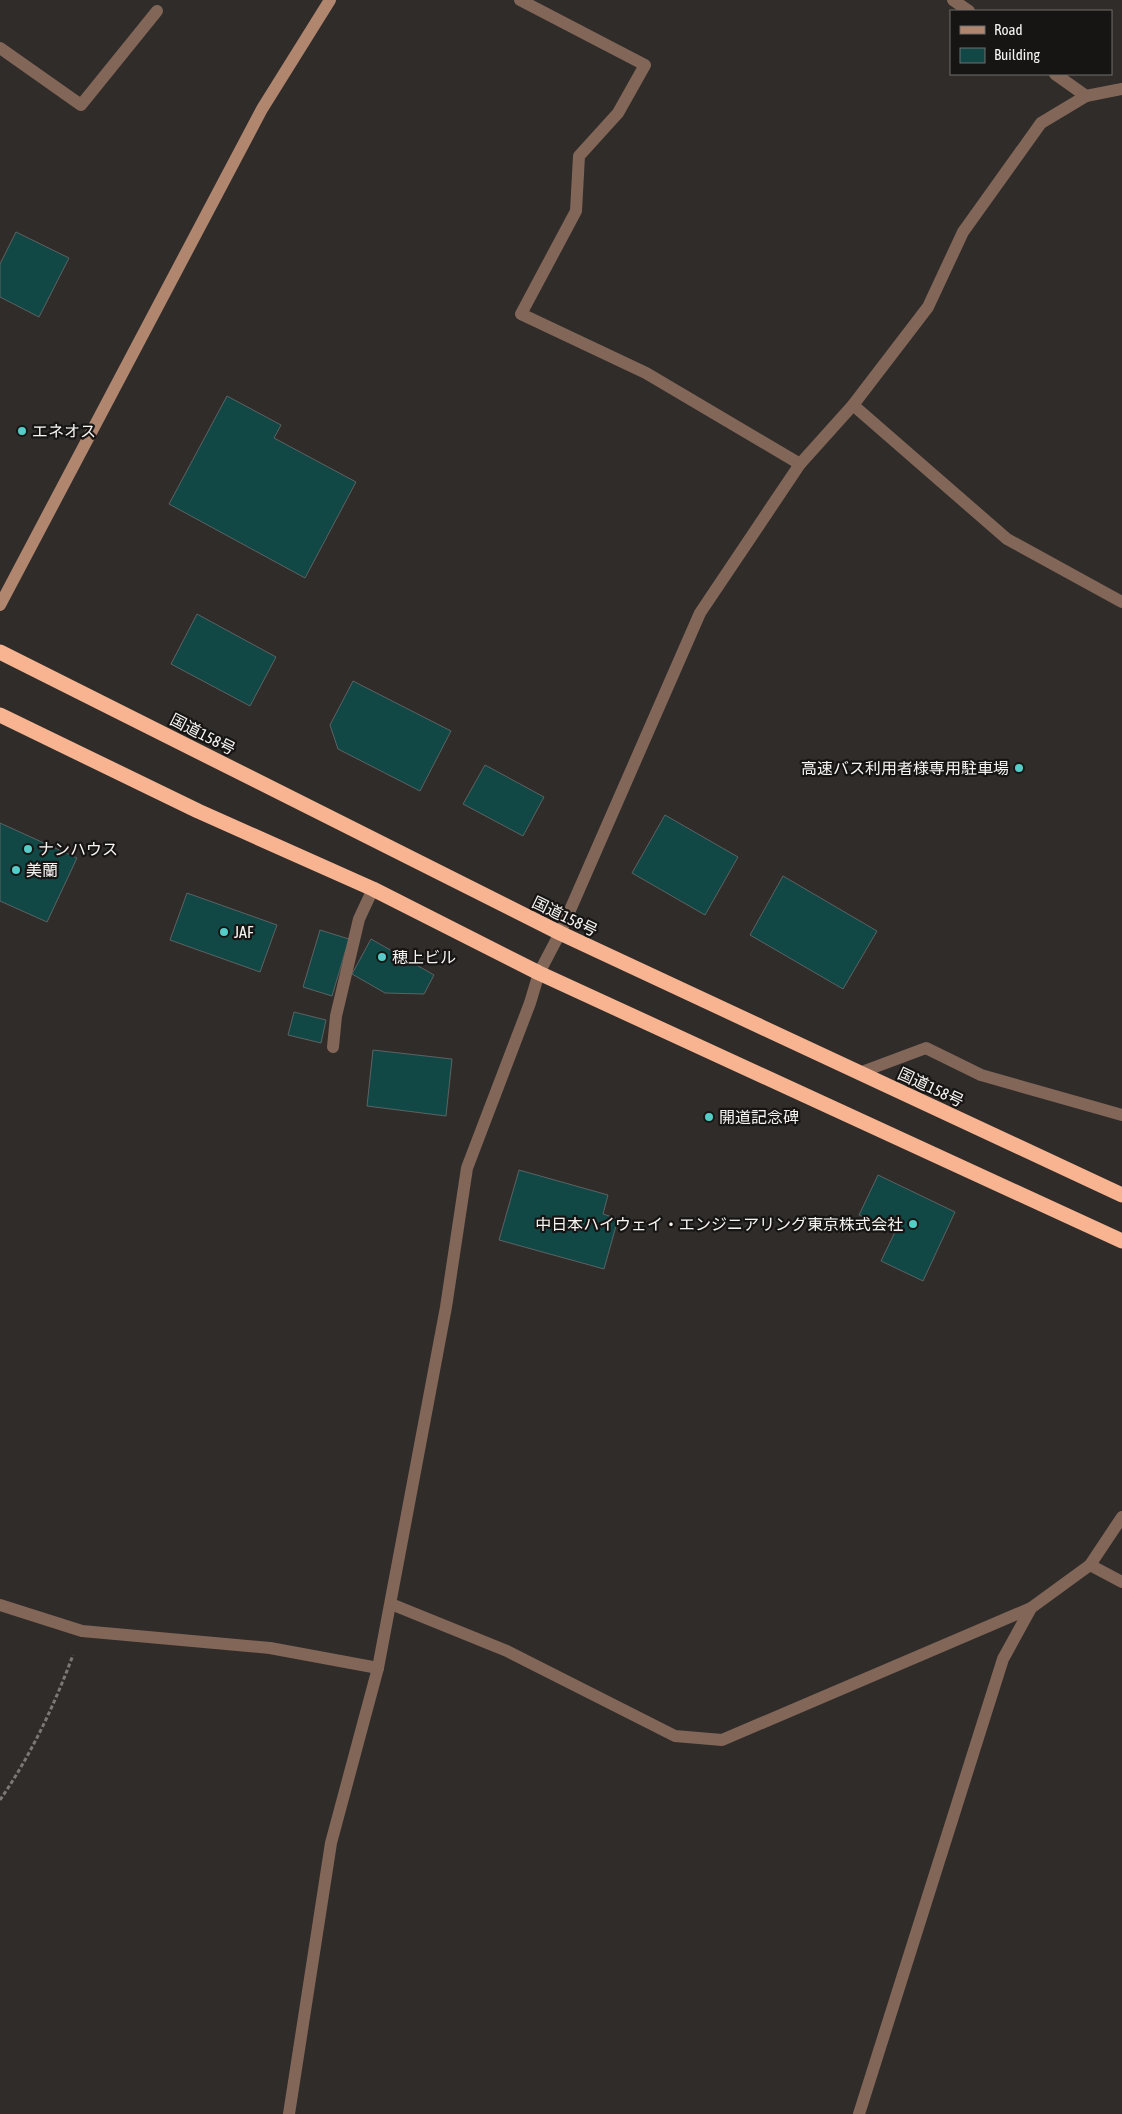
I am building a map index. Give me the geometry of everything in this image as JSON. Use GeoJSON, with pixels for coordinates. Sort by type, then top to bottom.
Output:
{"type":"FeatureCollection","features":[{"type":"Feature","properties":{"kind":"highway","name":"国道158号"},"geometry":{"type":"LineString","coordinates":[[0,652],[560,933],[1122,1195]]}},
{"type":"Feature","properties":{"kind":"highway"},"geometry":{"type":"LineString","coordinates":[[0,715],[198,811],[373,890],[539,973],[1122,1241]]}},
{"type":"Feature","properties":{"kind":"street"},"geometry":{"type":"LineString","coordinates":[[0,605],[262,109],[330,0]]}},
{"type":"Feature","properties":{"kind":"street"},"geometry":{"type":"LineString","coordinates":[[520,0],[645,65],[618,113],[579,156],[576,211],[521,314],[646,373],[800,464]]}},
{"type":"Feature","properties":{"kind":"street"},"geometry":{"type":"LineString","coordinates":[[953,0],[968,10]]}},
{"type":"Feature","properties":{"kind":"street"},"geometry":{"type":"LineString","coordinates":[[0,48],[81,105],[157,10]]}},
{"type":"Feature","properties":{"kind":"street"},"geometry":{"type":"LineString","coordinates":[[1056,75],[1086,96]]}},
{"type":"Feature","properties":{"kind":"street"},"geometry":{"type":"LineString","coordinates":[[289,2114],[331,1843],[378,1668],[391,1604],[446,1307],[467,1168],[530,1003],[539,973],[560,933],[700,613],[800,464],[853,405],[928,307],[963,232],[1041,123],[1086,96],[1122,89]]}},
{"type":"Feature","properties":{"kind":"street"},"geometry":{"type":"LineString","coordinates":[[853,405],[1007,539],[1122,602]]}},
{"type":"Feature","properties":{"kind":"street"},"geometry":{"type":"LineString","coordinates":[[333,1047],[336,1016],[359,918],[373,890]]}},
{"type":"Feature","properties":{"kind":"street"},"geometry":{"type":"LineString","coordinates":[[859,1073],[926,1048],[981,1075],[1122,1115]]}},
{"type":"Feature","properties":{"kind":"street"},"geometry":{"type":"LineString","coordinates":[[391,1604],[507,1651],[675,1736],[722,1740],[1031,1608],[1090,1565],[1122,1518]]}},
{"type":"Feature","properties":{"kind":"street"},"geometry":{"type":"LineString","coordinates":[[1090,1565],[1122,1582]]}},
{"type":"Feature","properties":{"kind":"street"},"geometry":{"type":"LineString","coordinates":[[0,1605],[82,1631],[270,1648],[378,1668]]}},
{"type":"Feature","properties":{"kind":"street"},"geometry":{"type":"LineString","coordinates":[[859,2114],[1003,1659],[1031,1608]]}},
{"type":"Feature","properties":{"kind":"path"},"geometry":{"type":"LineString","coordinates":[[0,1800],[20,1770],[48,1717],[82,1631]]}},
{"type":"Feature","properties":{"kind":"building"},"geometry":{"type":"Polygon","coordinates":[[[16,232],[69,258],[39,317],[0,297],[0,264],[16,232]]]}},
{"type":"Feature","properties":{"kind":"building"},"geometry":{"type":"Polygon","coordinates":[[[227,396],[281,425],[274,438],[356,482],[305,578],[169,504],[227,396]]]}},
{"type":"Feature","properties":{"kind":"building"},"geometry":{"type":"Polygon","coordinates":[[[197,614],[276,657],[250,706],[171,664],[197,614]]]}},
{"type":"Feature","properties":{"kind":"building"},"geometry":{"type":"Polygon","coordinates":[[[353,681],[451,731],[420,791],[338,749],[330,725],[353,681]]]}},
{"type":"Feature","properties":{"kind":"building"},"geometry":{"type":"Polygon","coordinates":[[[485,765],[544,797],[523,836],[463,804],[485,765]]]}},
{"type":"Feature","properties":{"kind":"building"},"geometry":{"type":"Polygon","coordinates":[[[665,815],[738,857],[705,915],[632,873],[665,815]]]}},
{"type":"Feature","properties":{"kind":"building"},"geometry":{"type":"Polygon","coordinates":[[[0,823],[77,858],[47,922],[0,901],[0,823]]]}},
{"type":"Feature","properties":{"kind":"building"},"geometry":{"type":"Polygon","coordinates":[[[783,876],[877,931],[843,989],[750,935],[783,876]]]}},
{"type":"Feature","properties":{"kind":"building","name":"JAF"},"geometry":{"type":"Polygon","coordinates":[[[187,893],[277,925],[260,972],[170,940],[187,893]]]}},
{"type":"Feature","properties":{"kind":"building"},"geometry":{"type":"Polygon","coordinates":[[[320,930],[349,939],[332,996],[303,987],[320,930]]]}},
{"type":"Feature","properties":{"kind":"building","name":"穂上ビル"},"geometry":{"type":"Polygon","coordinates":[[[371,939],[434,975],[424,994],[385,993],[352,974],[371,939]]]}},
{"type":"Feature","properties":{"kind":"building"},"geometry":{"type":"Polygon","coordinates":[[[294,1012],[326,1020],[321,1043],[288,1035],[294,1012]]]}},
{"type":"Feature","properties":{"kind":"building"},"geometry":{"type":"Polygon","coordinates":[[[373,1050],[452,1059],[446,1116],[367,1106],[373,1050]]]}},
{"type":"Feature","properties":{"kind":"building"},"geometry":{"type":"Polygon","coordinates":[[[519,1170],[608,1195],[603,1214],[618,1219],[604,1269],[499,1240],[519,1170]]]}},
{"type":"Feature","properties":{"kind":"building","name":"中日本ハイウェイ・エンジニアリング東京株式会社"},"geometry":{"type":"Polygon","coordinates":[[[878,1175],[955,1212],[923,1281],[881,1261],[895,1232],[859,1215],[878,1175]]]}},
{"type":"Feature","properties":{"kind":"place","name":"エネオス"},"geometry":{"type":"Point","coordinates":[22,431]}},
{"type":"Feature","properties":{"kind":"place","name":"高速バス利用者様専用駐車場"},"geometry":{"type":"Point","coordinates":[1019,768]}},
{"type":"Feature","properties":{"kind":"place","name":"ナンハウス"},"geometry":{"type":"Point","coordinates":[28,849]}},
{"type":"Feature","properties":{"kind":"place","name":"美蘭"},"geometry":{"type":"Point","coordinates":[16,870]}},
{"type":"Feature","properties":{"kind":"place","name":"JAF"},"geometry":{"type":"Point","coordinates":[224,932]}},
{"type":"Feature","properties":{"kind":"place","name":"穂上ビル"},"geometry":{"type":"Point","coordinates":[382,957]}},
{"type":"Feature","properties":{"kind":"place","name":"開道記念碑"},"geometry":{"type":"Point","coordinates":[709,1117]}},
{"type":"Feature","properties":{"kind":"place","name":"中日本ハイウェイ・エンジニアリング東京株式会社"},"geometry":{"type":"Point","coordinates":[913,1224]}}]}
